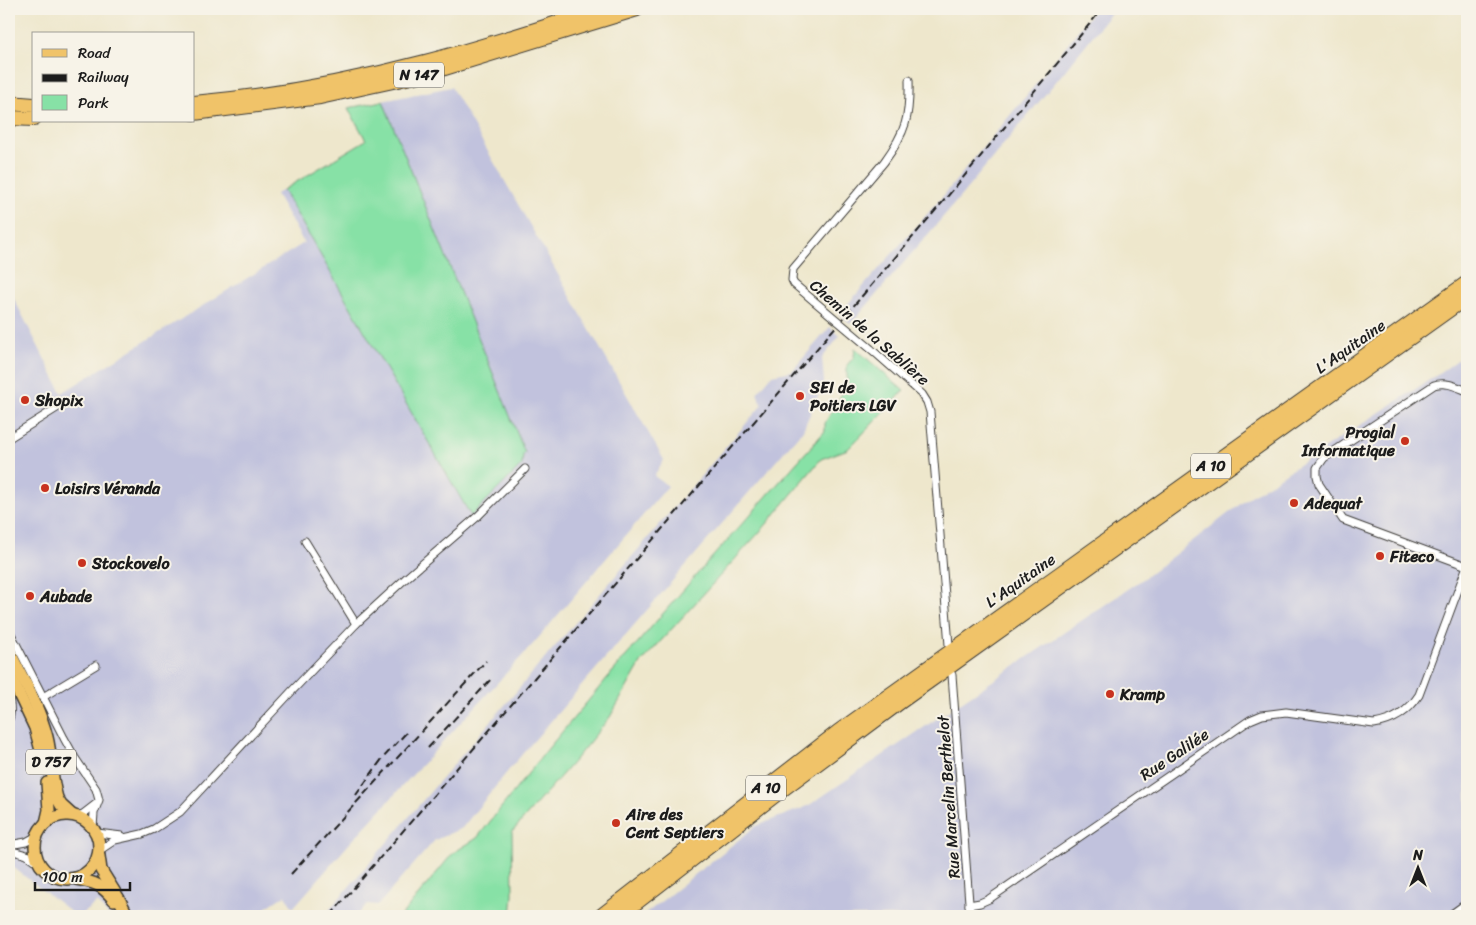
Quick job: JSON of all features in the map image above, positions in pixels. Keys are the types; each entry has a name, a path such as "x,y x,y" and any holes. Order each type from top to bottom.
{"highway":[{"name":"N 147","path":"195,103 273,93 377,74 479,47 602,9"},
{"name":"N 147","path":"195,113 320,97 425,74 637,9"},
{"path":"9,103 32,105"},
{"path":"9,108 32,109"},
{"path":"9,118 28,119"},
{"path":"9,123 28,119"},
{"name":"L'Aquitaine","path":"601,916 838,732 1467,283"},
{"name":"L'Aquitaine","path":"619,916 777,793 900,702 1467,297"}],"main road":[{"name":"D 757","path":"9,651 35,703 43,724 57,798 61,805 74,816"},
{"name":"D 757","path":"9,673 35,703 50,805 46,823"},
{"path":"62,815 74,816 86,820 95,830 100,841 101,870 119,898 127,916 102,886 89,881 68,880 52,876 45,871 40,864 35,850 37,836 46,823 62,815"},
{"path":"76,879 86,874 94,866 99,853"}],"street":[{"name":"Chemin de la Sablière","path":"909,80 908,116 901,137 884,162 793,269 792,280 794,284 922,394 927,402 930,412 949,645"},
{"path":"1467,391 1442,383 1434,385 1324,458 1317,468 1316,476 1319,484 1343,520 1467,566"},
{"path":"9,438 60,406"},
{"path":"99,853 110,842 154,829 186,806 356,624 478,516 525,469"},
{"path":"305,542 356,624"},
{"name":"Rue Galilée","path":"970,905 980,903 989,898 1250,720 1262,715 1286,712 1374,724 1394,719 1403,714 1419,695 1467,566"},
{"path":"9,630 35,703 96,789 99,800 96,804 93,819 95,830 130,836"},
{"path":"35,703 96,665"},
{"name":"Rue Marcelin Berthelot","path":"952,676 970,916"},
{"path":"9,697 11,705 9,719"},
{"path":"74,816 83,814 96,804"},
{"path":"9,846 26,842 37,836"},
{"path":"9,850 27,855 40,864"},
{"path":"1449,916 1467,903"}],"shaded area":[{"path":"1095,9 1114,9 955,203 851,324 839,314 944,195"},
{"path":"451,87 664,460 654,476 668,486 534,643 350,843 293,908 285,895 253,916 109,916 97,902 80,916 76,916 9,864 9,289 62,393 304,243 276,194 366,140 348,108"},
{"path":"830,327 840,336 822,358 824,382 803,430 512,766 462,828 435,840 378,905 368,904 356,916 324,916 762,405 757,393 772,375 792,371"},
{"path":"1467,353 1467,916 643,916 756,826 808,806 1143,579 1251,496 1440,373"}],"green space":[{"path":"383,101 525,453 522,465 471,516 283,190 366,140 348,108"},
{"path":"855,348 904,391 848,449 821,459 766,525 641,663 610,717 512,832 513,895 511,916 401,916 453,853 477,838 609,676 825,431 825,423 847,385 847,365 854,357"}],"railway":[{"path":"330,916 947,197 1102,9"},
{"path":"291,874 486,661"},
{"path":"428,748 492,678"},
{"path":"356,795 382,759 406,733"}],"place":[{"name":"SEI de Poitiers LGV","path":"800,396"},
{"name":"Shopix","path":"25,400"},
{"name":"Progial Informatique","path":"1405,441"},
{"name":"Loisirs Véranda","path":"45,488"},
{"name":"Adequat","path":"1294,503"},
{"name":"Fiteco","path":"1380,556"},
{"name":"Stockovelo","path":"82,563"},
{"name":"Aubade","path":"30,596"},
{"name":"Kramp","path":"1110,694"},
{"name":"Aire des Cent Septiers","path":"616,823"}]}
